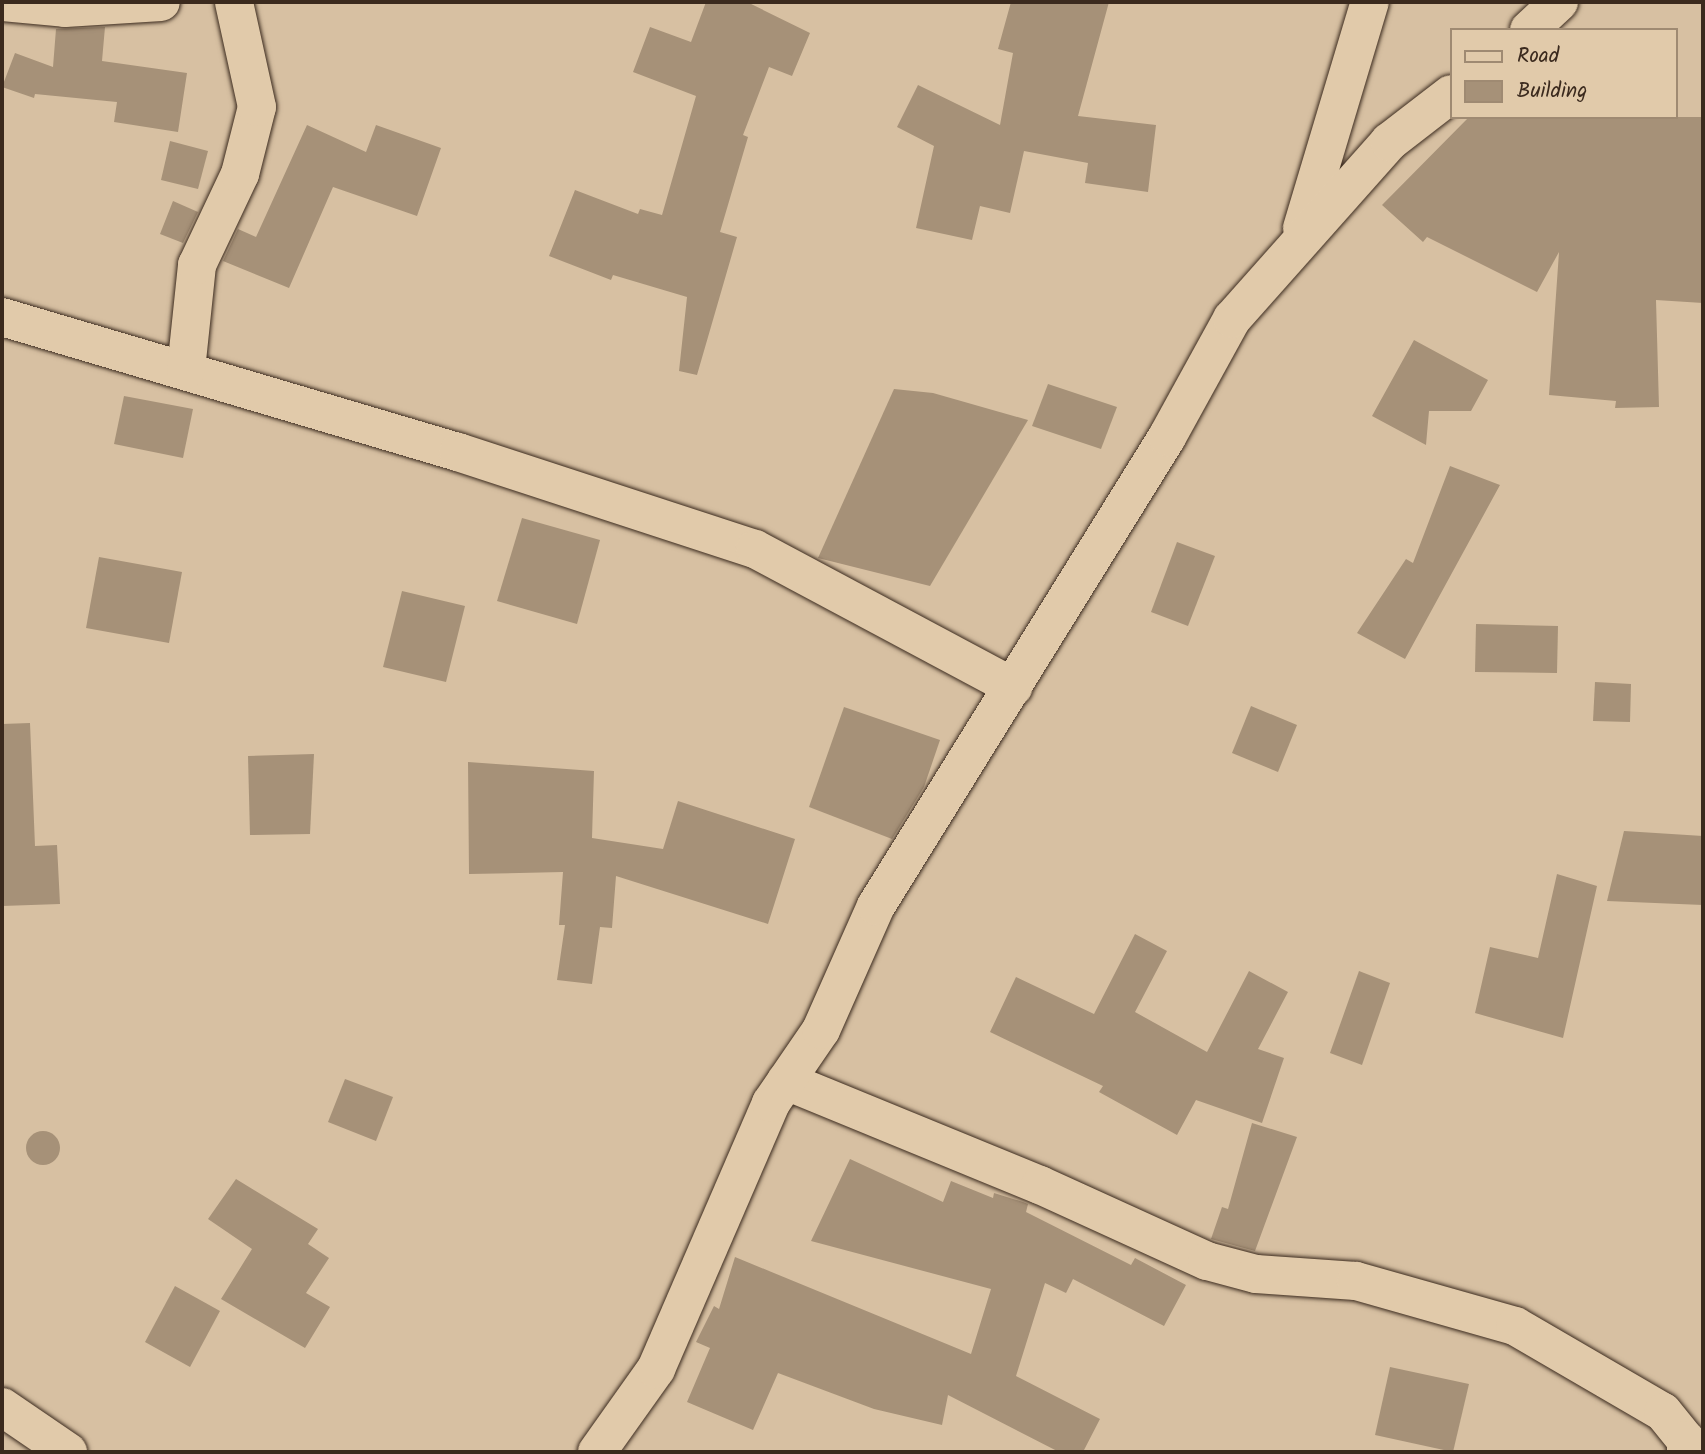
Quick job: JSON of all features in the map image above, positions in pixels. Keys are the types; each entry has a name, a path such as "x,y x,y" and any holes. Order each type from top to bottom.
{"street":[{"path":"3,2 65,8 161,2"},
{"path":"186,370 197,265 240,174 257,107 234,2"},
{"path":"1300,237 1370,2"},
{"path":"1532,28 1559,2"},
{"path":"597,1452 656,1369 786,1081 821,1030 876,906 1167,437 1232,318 1300,237 1389,142 1450,95"},
{"path":"2,317 186,370 755,550 1013,687"},
{"path":"786,1081 1040,1185 1207,1261 1256,1274 1356,1281 1514,1326 1663,1412 1686,1440 1686,1452"},
{"path":"2,1407 68,1452"}],"building":[{"path":"706,2 747,2 810,33 792,76 769,67 743,135 748,137 720,232 737,237 697,375 679,371 687,297 613,275 611,280 549,256 575,190 638,214 640,209 662,215 696,96 633,72 650,27 691,42"},
{"path":"1011,2 1109,2 1078,116 1156,125 1148,192 1085,183 1088,163 1024,151 1010,213 980,206 972,240 916,228 934,146 897,127 918,85 1000,125 1013,53 998,49"},
{"path":"105,27 102,61 187,73 178,132 114,122 117,102 35,94 34,98 2,87 15,53 53,67 56,29"},
{"path":"1703,117 1703,303 1656,300 1659,407 1615,408 1616,401 1549,395 1559,252 1537,292 1427,237 1423,242 1382,205 1467,119"},
{"path":"307,125 366,152 376,125 441,148 417,216 333,187 289,288 223,261 238,229 256,237"},
{"path":"170,141 208,151 198,189 161,180"},
{"path":"173,201 198,212 183,243 160,234"},
{"path":"1414,340 1488,380 1471,411 1429,411 1426,445 1372,416"},
{"path":"1048,384 1117,407 1101,449 1032,426"},
{"path":"894,389 933,393 1028,420 930,586 818,558"},
{"path":"124,396 193,409 183,458 114,444"},
{"path":"1450,466 1500,485 1405,659 1357,633 1406,559 1413,563"},
{"path":"522,518 600,540 577,624 497,601"},
{"path":"1177,542 1215,556 1188,626 1151,612"},
{"path":"99,557 182,572 169,643 86,628"},
{"path":"402,591 465,606 446,682 383,667"},
{"path":"1476,624 1558,626 1557,673 1475,672"},
{"path":"1595,682 1631,684 1630,722 1593,721"},
{"path":"1251,706 1297,725 1278,772 1232,753"},
{"path":"844,707 940,740 924,787 892,839 809,807"},
{"path":"30,723 35,846 57,845 60,904 2,906 2,724"},
{"path":"314,754 310,834 250,835 248,756"},
{"path":"468,762 594,771 592,838 663,849 678,801 795,839 768,924 616,876 612,928 600,927 592,984 557,980 565,925 559,925 563,872 469,874"},
{"path":"1624,831 1703,836 1703,905 1607,901"},
{"path":"1557,874 1597,886 1563,1038 1475,1013 1490,947 1538,958"},
{"path":"1135,934 1167,951 1135,1012 1207,1052 1249,971 1288,992 1258,1049 1284,1058 1262,1123 1196,1100 1177,1135 1099,1092 1103,1086 990,1032 1016,977 1094,1014"},
{"path":"1359,971 1390,983 1362,1065 1330,1053"},
{"path":"345,1079 393,1097 376,1141 328,1122"},
{"path":"1252,1123 1297,1137 1255,1251 1211,1239 1222,1207 1228,1209"},
{"path":"43,1131 55,1136 60,1148 55,1160 43,1165 31,1160 26,1148 31,1136"},
{"path":"850,1159 943,1202 951,1181 993,1198 994,1193 1023,1202 1028,1204 1026,1212 1131,1265 1135,1258 1186,1285 1164,1326 1073,1279 1066,1293 1045,1283 1016,1376 1100,1419 1083,1452 1059,1452 948,1395 942,1425 874,1409 778,1373 753,1430 687,1402 710,1348 696,1342 714,1306 719,1309 735,1257 971,1354 991,1289 811,1241"},
{"path":"236,1179 318,1229 308,1244 329,1258 306,1293 330,1307 305,1348 221,1299 252,1249 208,1219"},
{"path":"175,1286 220,1311 190,1367 145,1342"},
{"path":"1390,1367 1469,1384 1453,1452 1375,1435"}]}
